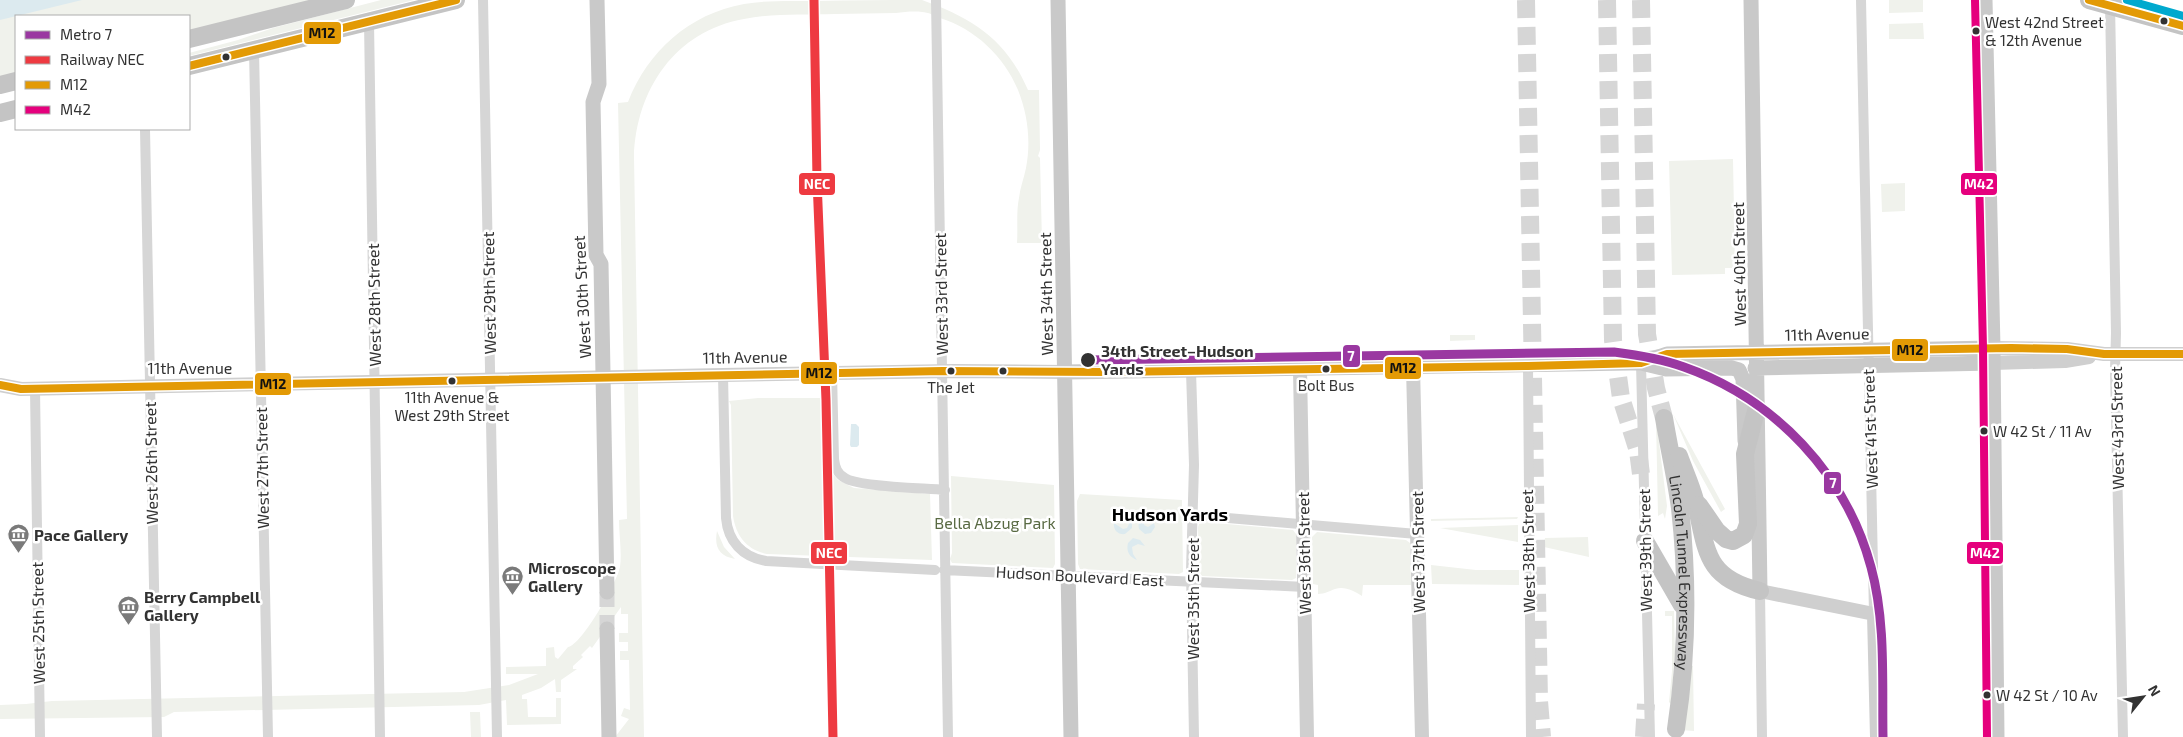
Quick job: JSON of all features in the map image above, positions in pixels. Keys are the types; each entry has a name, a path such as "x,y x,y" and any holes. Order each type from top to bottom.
{"highway":[{"path":"190,39 346,0"},
{"path":"190,66 456,0"},
{"path":"2089,0 2110,3 2183,26"},
{"path":"0,85 15,81"},
{"path":"0,113 15,109"},
{"path":"1695,498 1722,536 1733,541 1741,538 1747,530 1745,454 1757,407"},
{"name":"Lincoln Tunnel Expressway","path":"1676,729 1682,672 1684,610 1679,507 1664,418 1695,498"},
{"path":"1695,498 1702,538 1712,562 1730,580 1743,587 1760,591"},
{"path":"1645,541 1677,594 1684,610"}],"main road":[{"name":"West 30th Street","path":"597,0 599,84 593,102 596,255 601,264 607,592"},
{"name":"West 34th Street","path":"1058,0 1072,737"},
{"name":"West 40th Street","path":"1751,0 1760,591"},
{"path":"1985,0 1993,356 1997,737"},
{"name":"11th Avenue","path":"1756,368 1869,367 2067,350 2110,354 2183,354"},
{"name":"11th Avenue","path":"1641,363 1667,354 1757,352 1868,351 1993,356"},
{"name":"11th Avenue","path":"0,385 28,389 832,373 1300,370 1641,363 1666,370 1732,368 1741,373 1743,379 1745,454"},
{"name":"West 37th Street","path":"1413,367 1422,737"},
{"name":"West 36th Street","path":"1300,370 1307,737"},
{"path":"0,393 28,389"},
{"path":"1760,591 1874,614"},
{"name":"West 41st Street","path":"1874,614 1877,737"},
{"path":"607,629 609,737"}],"street":[{"name":"West 29th Street","path":"482,0 497,737"},
{"name":"West 33rd Street","path":"936,0 945,490 940,570 948,737"},
{"name":"West 41st Street","path":"1861,0 1874,614"},
{"name":"West 43rd Street","path":"2110,3 2110,354 2118,509 2123,737"},
{"name":"West 28th Street","path":"369,22 380,737"},
{"name":"West 27th Street","path":"254,50 268,737"},
{"name":"West 26th Street","path":"145,130 157,737"},
{"name":"West 39th Street","path":"1641,363 1650,737"},
{"name":"West 38th Street","path":"1528,366 1531,737"},
{"name":"West 35th Street","path":"1191,371 1194,465 1192,514 1194,737"},
{"path":"832,373 834,459 840,475 854,482 945,490"},
{"name":"Hudson Boulevard East","path":"723,375 726,518 730,535 738,548 751,557 766,561 1305,588"},
{"name":"West 25th Street","path":"28,389 40,737"},
{"path":"1192,514 1417,534"},
{"name":"West 40th Street","path":"1760,591 1762,737"}],"green space":[{"path":"0,0 312,0 190,31 190,15 15,15 15,74 0,78"},
{"path":"381,0 414,0 190,56 190,53 238,40 273,28"},
{"path":"922,0 957,14 985,33 1009,57 1028,90 1039,90 1040,150 1038,156 1040,158 1042,243 1017,243 1018,203 1028,158 1028,129 1018,90 1005,66 987,45 965,29 929,13 778,15 744,19 720,26 698,36 679,50 664,67 651,87 642,109 636,132 634,157 644,737 615,737 629,719 621,716 624,708 630,710 629,660 620,660 620,651 628,651 628,642 619,642 619,633 628,633 628,614 621,614 621,607 592,648 590,646 581,655 583,657 573,666 573,669 577,669 561,680 561,692 556,692 555,679 541,688 522,695 522,699 527,699 528,717 556,717 556,698 561,698 561,724 507,725 506,700 479,705 174,712 164,717 0,719 0,705 52,701 464,692 509,685 538,674 506,674 506,667 546,666 546,648 554,647 555,657 558,659 568,647 582,636 613,586 620,567 619,520 627,519 618,103 628,102 636,84 647,67 659,51 673,38 705,16 724,9 744,4 771,1"},
{"path":"1889,0 1923,0 1923,12 1889,13"},
{"path":"2144,0 2183,11 2183,16 2129,1"},
{"path":"1923,23 1924,39 1889,39 1889,24"},
{"path":"1733,159 1735,268 1725,268 1725,274 1672,275 1669,161"},
{"path":"1905,183 1905,211 1882,212 1881,184"},
{"path":"1450,335 1475,335 1475,340 1450,341"},
{"path":"758,398 827,398 828,461 832,473 838,480 854,488 930,494 932,560 767,554 748,545 740,536 733,516 731,405 729,401"},
{"path":"1673,414 1725,509 1721,512 1693,461"},
{"path":"1656,419 1667,506 1665,519 1663,513 1658,516"},
{"name":"Bella Abzug Park","path":"951,476 1054,485 1055,564 1053,568 952,563 950,559 952,553"},
{"name":"Bella Abzug Park","path":"1080,494 1182,500 1183,572 1179,574 1080,569 1078,564 1077,501"},
{"path":"1518,517 1517,519 1431,521 1431,519"},
{"path":"1204,522 1293,530 1296,534 1296,578 1292,580 1202,576 1199,572 1198,527 1199,524"},
{"path":"1518,525 1518,542 1440,528"},
{"path":"717,531 724,547 735,559 725,556 719,550 716,542"},
{"path":"1317,532 1406,540 1410,543 1411,585 1363,585 1362,596 1342,588 1318,594 1318,585 1313,584 1312,537"},
{"path":"1588,537 1589,557 1544,547 1545,538"},
{"path":"1431,565 1476,570 1519,570 1519,585 1432,584"},
{"path":"1665,611 1674,611 1675,652 1671,704 1669,702 1672,671 1672,616 1665,616"},
{"path":"1689,665 1693,666 1694,731 1681,730"},
{"path":"470,712 480,712 481,737 471,737"}],"shaded area":[{"path":"0,0 82,0 15,15 0,20"},
{"path":"851,424 856,424 859,427 859,445 857,447 851,447 850,445"},
{"path":"1117,510 1125,512 1132,519 1132,528 1125,534 1118,533 1114,528 1114,523 1123,529 1127,528 1129,524"},
{"path":"1150,512 1146,517 1144,525 1148,527 1154,523 1155,527 1151,533 1145,534 1139,529 1139,520"},
{"path":"1133,538 1140,540 1145,546 1138,544 1132,547 1133,554 1137,560 1130,555 1127,546"}],"tunnel":[{"path":"1526,0 1539,701 1542,737"},
{"path":"1607,0 1613,340 1621,398 1638,451 1641,474"},
{"path":"1641,0 1647,334 1656,388 1664,418"},
{"path":"607,592 607,629"},
{"path":"1644,737 1646,704"}],"metro line":[{"name":"7","path":"1088,360 1614,352 1667,362 1717,381 1748,399 1777,420 1802,444 1825,471 1844,501 1860,533 1871,567 1879,609 1882,652 1883,737"}],"rail line":[{"name":"NEC","path":"814,0 817,180 826,400 833,737"}],"transit line":[{"name":"M12","path":"190,66 456,0"},
{"name":"M42","path":"1975,0 1983,348 1987,737"},
{"name":"M12","path":"2089,0 2183,26"},
{"path":"2127,0 2183,16"},
{"name":"M12","path":"0,385 21,389 943,371 1109,372 1528,366 1641,363 1667,354 2011,348 2067,349 2104,354 2183,354"}],"place":[{"name":"West 42nd Street & 12th Avenue","path":"1976,31"},
{"name":"34th Street–Hudson Yards","path":"1088,360"},
{"name":"Bolt Bus","path":"1326,369"},
{"name":"The Jet","path":"951,371"},
{"name":"11th Avenue & West 29th Street","path":"452,381"},
{"name":"W 42 St / 11 Av","path":"1984,431"},
{"name":"Pace Gallery","path":"18,554"},
{"name":"Microscope Gallery","path":"512,596"},
{"name":"Berry Campbell Gallery","path":"128,625"},
{"name":"W 42 St / 10 Av","path":"1987,695"}],"district":[{"name":"Hudson Yards","path":"1170,515"}]}
